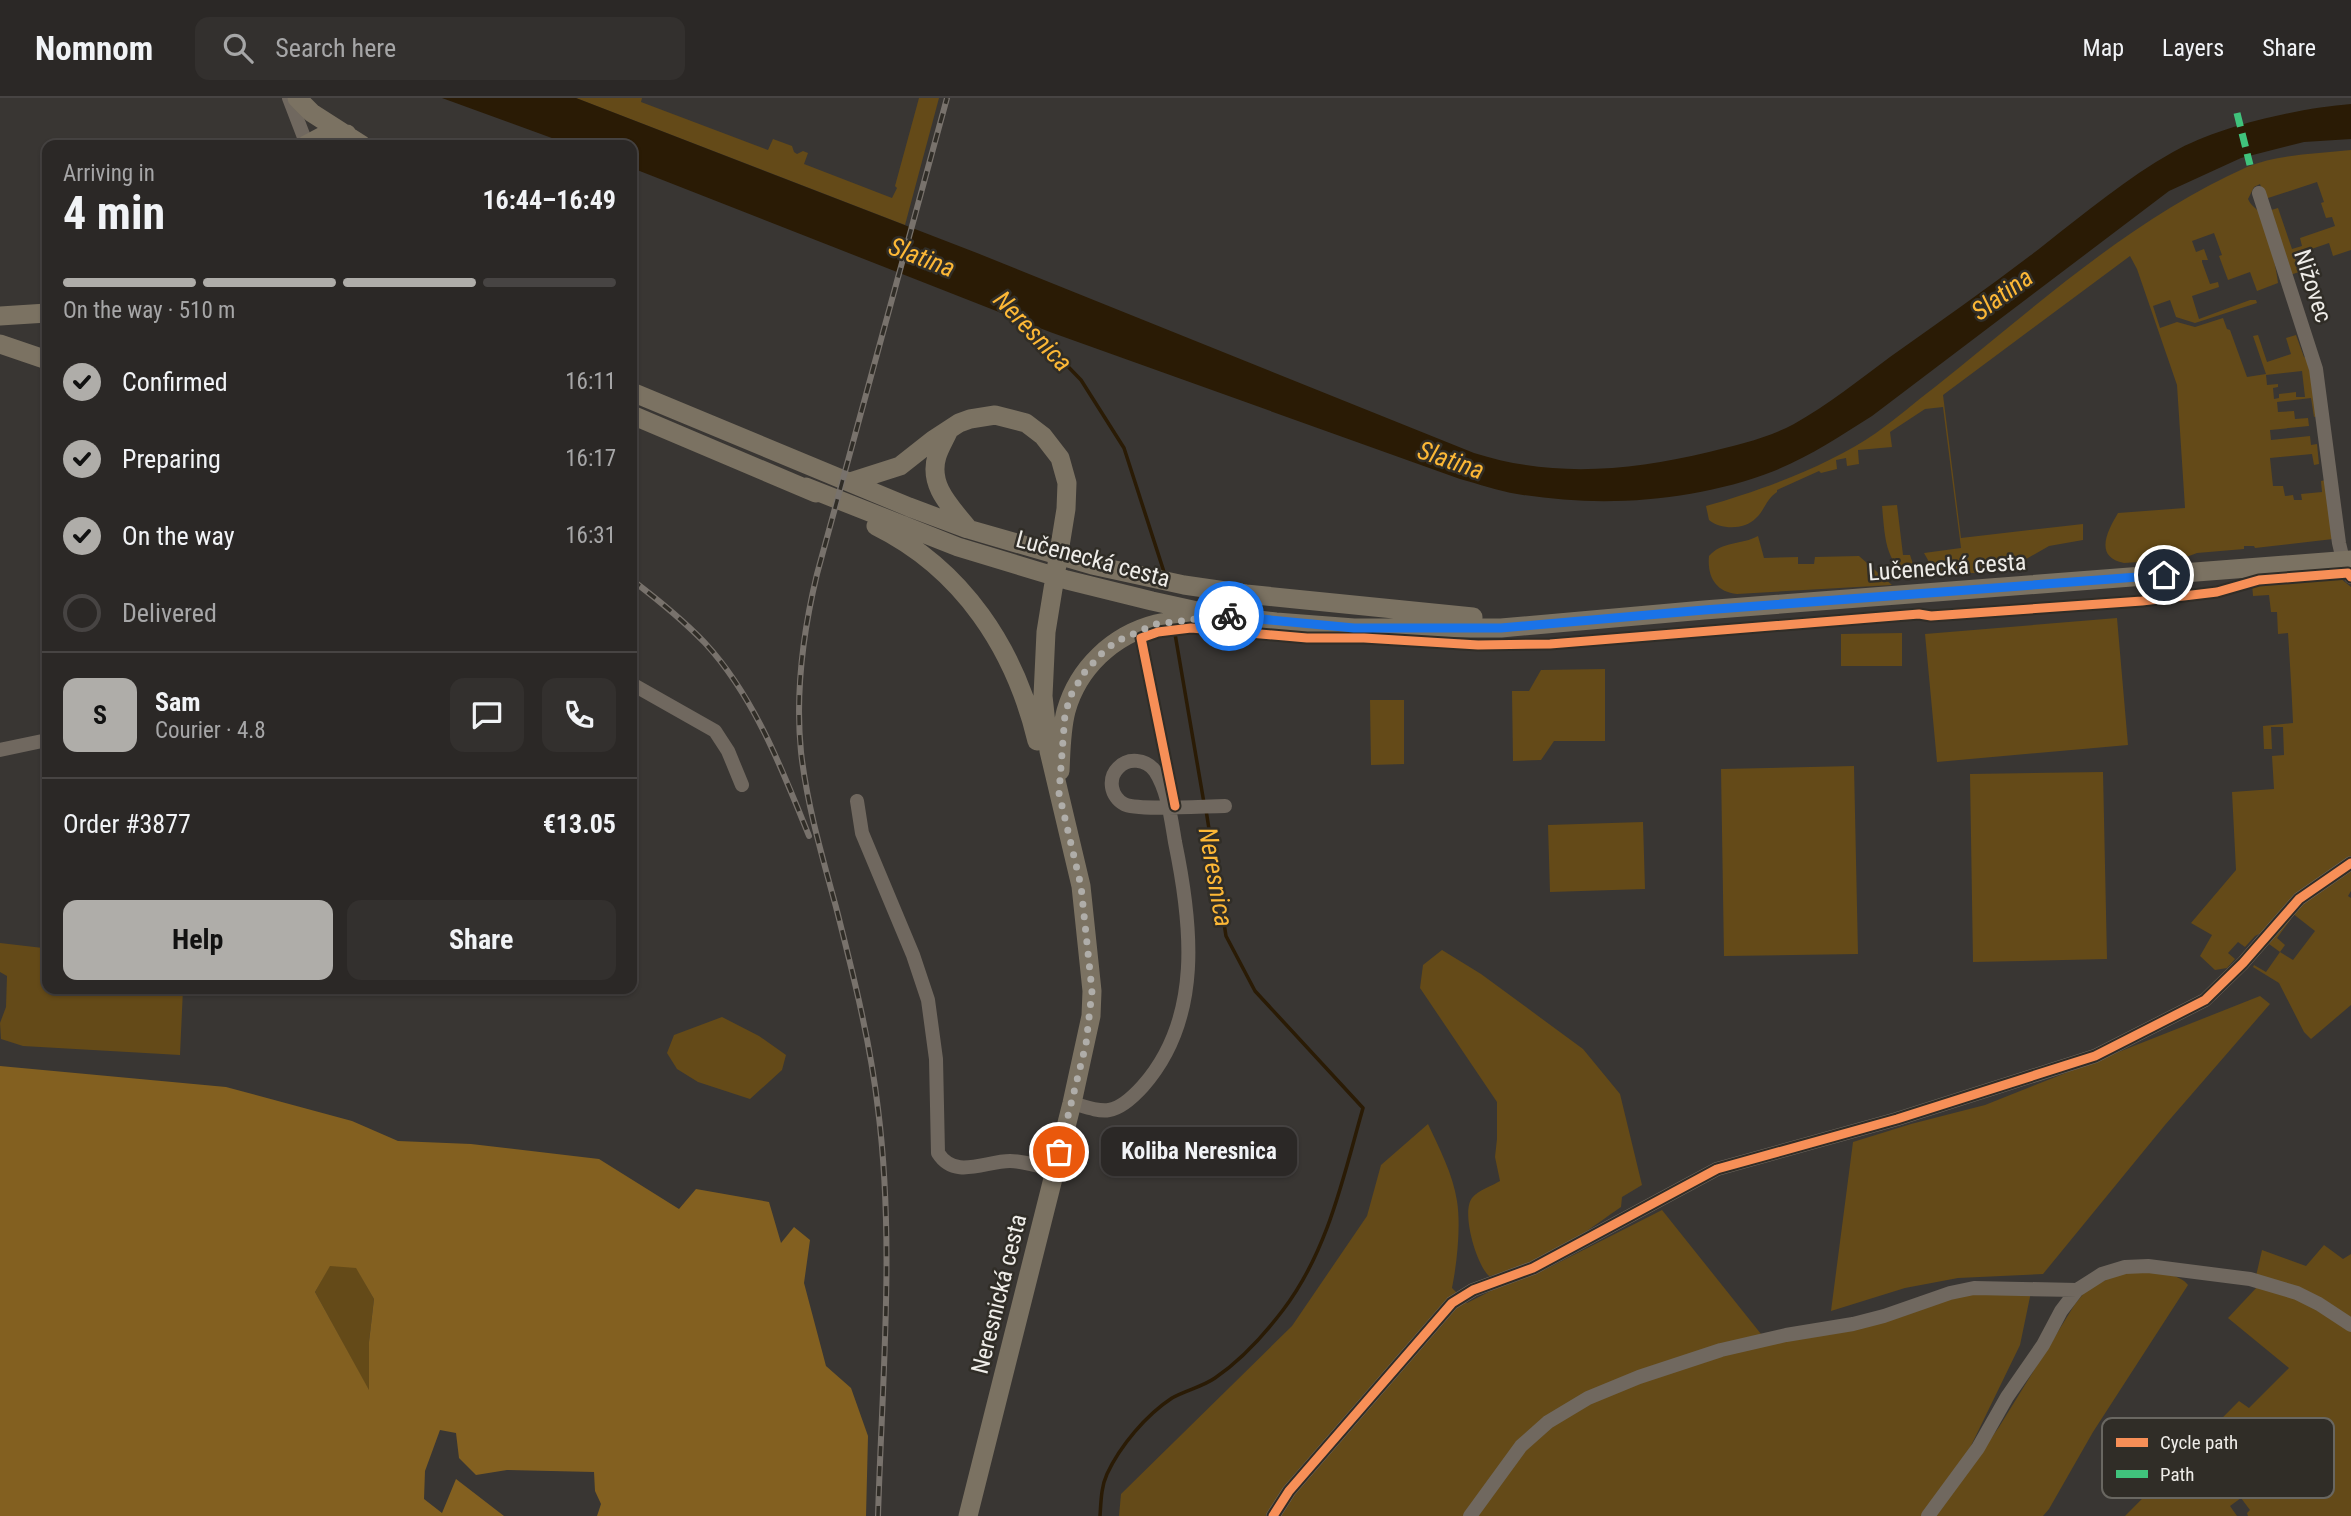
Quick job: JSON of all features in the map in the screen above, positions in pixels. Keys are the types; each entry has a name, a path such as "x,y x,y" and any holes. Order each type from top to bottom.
{"main road":[{"path":"297,98 312,113 354,140"},
{"path":"316,140 323,136 354,140"},
{"path":"0,316 42,313"},
{"path":"0,344 42,357"},
{"name":"Lučenecká cesta","path":"641,396 968,529 1028,548 1144,577 1246,594 1546,623"},
{"path":"850,482 900,466 950,429 970,419 995,415 1026,423 1055,450 1064,469 1067,495 1043,664 1043,696 1049,751 1059,793"},
{"path":"637,417 806,487 923,554 945,572 975,607 999,643 1031,715 1042,760 1059,793"},
{"path":"950,429 936,458 935,477 942,496 968,529"},
{"name":"Lučenecká cesta","path":"806,487 958,547 1028,569 1198,614 1354,628 1501,628 2348,566"},
{"path":"1059,793 1065,714 1077,683 1117,641 1156,624 1198,614"},
{"name":"Neresnická cesta","path":"968,1516 1086,1044 1092,991 1081,886 1059,793"}],"street":[{"path":"289,98 305,140"},
{"name":"Nižovec","path":"2259,193 2316,369 2335,515 2348,566"},
{"path":"637,691 715,731 728,751 742,785"},
{"path":"0,750 42,741"},
{"path":"1072,1103 1106,1111 1126,1101 1146,1082 1171,1041 1185,994 1190,938 1174,806 1151,766 1139,761 1126,762 1116,770 1112,783 1115,795 1125,804 1137,807 1174,806 1225,806"},
{"path":"857,801 862,833 913,955 928,1000 936,1059 938,1153 943,1161 954,1167 966,1168 1008,1161 1055,1170"},
{"path":"1273,1516 1289,1492 1452,1303 1473,1290 1533,1268 1717,1169 1897,1119 2095,1056 2205,1000 2306,894 2351,863"},
{"path":"1928,1516 1978,1448 2007,1397 2043,1345 2060,1311 2077,1290 2102,1274 2125,1267 2148,1266 2250,1279 2298,1293 2351,1325"},
{"path":"1470,1516 1521,1446 1548,1423 1588,1398 1639,1377 1721,1350 1864,1321 1950,1293 1974,1288 2077,1290"}],"shaded area":[{"path":"576,98 642,98 641,102 768,150 773,139 792,146 797,154 803,151 808,153 804,164 892,198 897,188 895,186 919,98 939,98 905,225"},
{"path":"2351,150 2351,250 2333,256 2329,243 2294,255 2299,272 2290,275 2268,211 2278,208 2292,249 2302,246 2300,238 2335,226 2332,217 2326,218 2317,182 2265,199 2260,184 2254,187 2248,199 2265,225 2278,283 2257,291 2250,272 2228,280 2214,233 2192,241 2196,252 2204,249 2208,260 2202,262 2210,284 2218,282 2219,287 2192,296 2199,319 2250,300 2256,300 2257,303 2195,323 2176,317 2170,300 2153,306 2160,328 2177,322 2195,327 2223,318 2247,377 2266,374 2253,336 2258,335 2267,362 2291,354 2286,338 2296,335 2304,357 2308,358 2318,416 2314,417 2311,398 2277,402 2278,412 2294,411 2295,419 2308,418 2309,426 2270,430 2271,440 2310,436 2311,445 2317,444 2319,464 2314,465 2312,454 2270,458 2273,486 2283,486 2285,496 2293,495 2294,500 2302,500 2301,494 2322,492 2321,481 2326,480 2333,539 2255,548 2244,546 2244,549 2197,553 2181,559 2124,563 2109,555 2106,549 2107,535 2118,513 2185,508 2177,385 2137,269 2130,256 1943,395 1961,538 2083,524 2083,540 2049,546 2014,566 1975,573 1940,573 1933,569 1924,553 1961,548 1943,407 1925,409 1890,432 1892,447 1858,450 1859,464 1847,466 1846,458 1836,460 1837,469 1821,473 1819,471 1777,490 1759,515 1746,525 1726,527 1709,520 1706,506 1794,476 1838,456 1876,433 2084,267 2163,212 2204,188 2259,163 2285,157","holes":["2302,371 2305,397 2296,397 2296,392 2279,394 2279,398 2274,399 2273,388 2278,387 2278,384 2267,385 2266,375"]},
{"path":"1897,505 1903,555 1910,555 1921,576 1909,574 1900,568 1889,551 1882,506"},
{"path":"1758,536 1764,558 1798,557 1798,564 1814,564 1815,557 1859,556 1892,585 1737,594 1718,587 1711,577 1709,556 1726,545"},
{"path":"2330,576 2340,578 2351,587 2351,859 2245,947 2238,942 2228,953 2235,959 2227,968 2215,970 2200,956 2212,935 2191,923 2236,870 2232,792 2274,789 2272,756 2284,755 2283,727 2271,727 2272,749 2264,749 2263,726 2293,723 2288,633 2278,634 2277,612 2271,612 2269,595 2253,596 2252,583"},
{"path":"2117,618 2128,745 1937,762 1925,634"},
{"path":"1902,633 1902,666 1841,666 1841,634"},
{"path":"1605,669 1605,741 1554,741 1541,760 1513,761 1512,691 1529,691 1541,670"},
{"path":"1370,700 1404,700 1404,764 1371,765"},
{"path":"1854,766 1858,954 1724,956 1721,769"},
{"path":"2103,772 2107,959 1973,962 1970,774"},
{"path":"1643,822 1645,889 1550,892 1548,825"},
{"path":"2351,867 2351,891 2348,896 2351,898 2351,1005 2311,1039 2304,1032 2279,983 2253,967 2254,965 2266,972 2280,952 2293,960 2315,931 2292,913"},
{"path":"2289,917 2291,919 2277,938 2285,945 2280,952 2269,944"},
{"path":"0,943 42,948 42,994 183,994 180,1055 23,1046 1,1039 0,1023 6,1007 7,976 0,972"},
{"path":"1442,950 1481,974 1583,1049 1620,1094 1642,1185 1622,1197 1621,1207 1558,1250 1523,1268 1489,1276 1475,1250 1468,1214 1472,1198 1481,1190 1500,1181 1495,1157 1497,1102 1420,988 1423,965"},
{"path":"2260,996 2270,1004 2165,1125 2043,1274 1958,1278 1905,1288 1831,1311 1853,1142 1985,1105"},
{"path":"722,1017 759,1036 786,1055 782,1070 750,1099 698,1082 677,1069 667,1053 674,1035"},
{"path":"0,1066 226,1087 352,1121 398,1141 471,1144 599,1159 679,1209 696,1189 769,1202 781,1243 794,1227 810,1240 804,1283 826,1366 851,1388 868,1436 866,1516 597,1516 601,1504 595,1491 594,1472 507,1470 476,1475 459,1458 456,1433 440,1430 425,1471 424,1499 442,1513 456,1479 504,1516 0,1516","holes":["330,1266 356,1268 374,1299 369,1342 369,1390 315,1292"]},
{"path":"1428,1124 1455,1191 1458,1233 1452,1288 1467,1303 1512,1280 1546,1269 1662,1210 1769,1344 1973,1292 2031,1292 2020,1345 1966,1456 1922,1516 1119,1516 1121,1494 1292,1326 1367,1216 1381,1165"},
{"path":"2324,1245 2343,1259 2351,1254 2351,1321 2256,1276 2262,1250 2306,1266"},
{"path":"330,1265 356,1267 374,1299 369,1342 369,1391 315,1292"},
{"path":"2130,1269 2170,1274 2188,1285 2093,1432 2043,1516 1935,1516 1999,1427 2075,1304 2088,1288"},
{"path":"2258,1286 2313,1305 2351,1330 2351,1516 2248,1516 2250,1510 2241,1498 2334,1498 2334,1418 2222,1418 2239,1401 2249,1408 2289,1368 2228,1318"},
{"path":"2143,1498 2241,1498 2230,1506 2237,1516 2125,1516"}],"water":[{"name":"Slatina","path":"442,98 576,98 977,253 1474,453 1533,466 1591,469 1679,459 1753,441 1794,424 1831,401 1987,288 2123,184 2173,152 2236,126 2308,110 2351,104 2351,139 2304,142 2241,158 2169,191 1872,416 1824,446 1774,471 1712,490 1680,496 1614,501 1581,501 1517,494 1460,479 1050,332 637,170 637,140 557,140"}],"waterway":[{"name":"Neresnica","path":"1021,318 1081,380 1124,448 1165,575"},
{"name":"Neresnica","path":"1174,628 1204,803"},
{"name":"Neresnica","path":"1100,1516 1102,1489 1107,1474 1135,1432 1172,1398 1210,1381 1225,1371 1268,1329 1299,1287 1323,1239 1363,1108 1255,991 1226,936 1206,810"}],"railway":[{"path":"878,1516 887,1261 883,1159 875,1083 866,1032 807,791 799,730 800,685 804,640 817,574 947,98"},
{"path":"637,584 697,634 738,686 765,734 809,836"}],"marked path":[{"path":"2237,113 2250,165"}],"cycle path":[{"path":"1175,806 1141,638 1158,632 1191,628 1307,638 1364,638 1478,645 1550,644 1919,614 1931,616 2142,601 2217,592 2259,580 2348,573 2351,577"},
{"path":"1273,1516 1289,1491 1452,1303 1473,1290 1533,1268 1717,1169 1897,1119 2095,1056 2205,1000 2243,963 2299,899 2351,863"}],"way so far":[{"path":"1059,1152 1086,1044 1092,991 1081,886 1059,793 1065,714 1071,695 1084,673 1117,641 1137,631 1173,620 1197,619 1211,614 1229,616"}],"place":[{"name":"Koliba Neresnica","path":"1059,1152"}],"route":[{"path":"1229,616 1327,627 1501,628 2164,575"}]}
